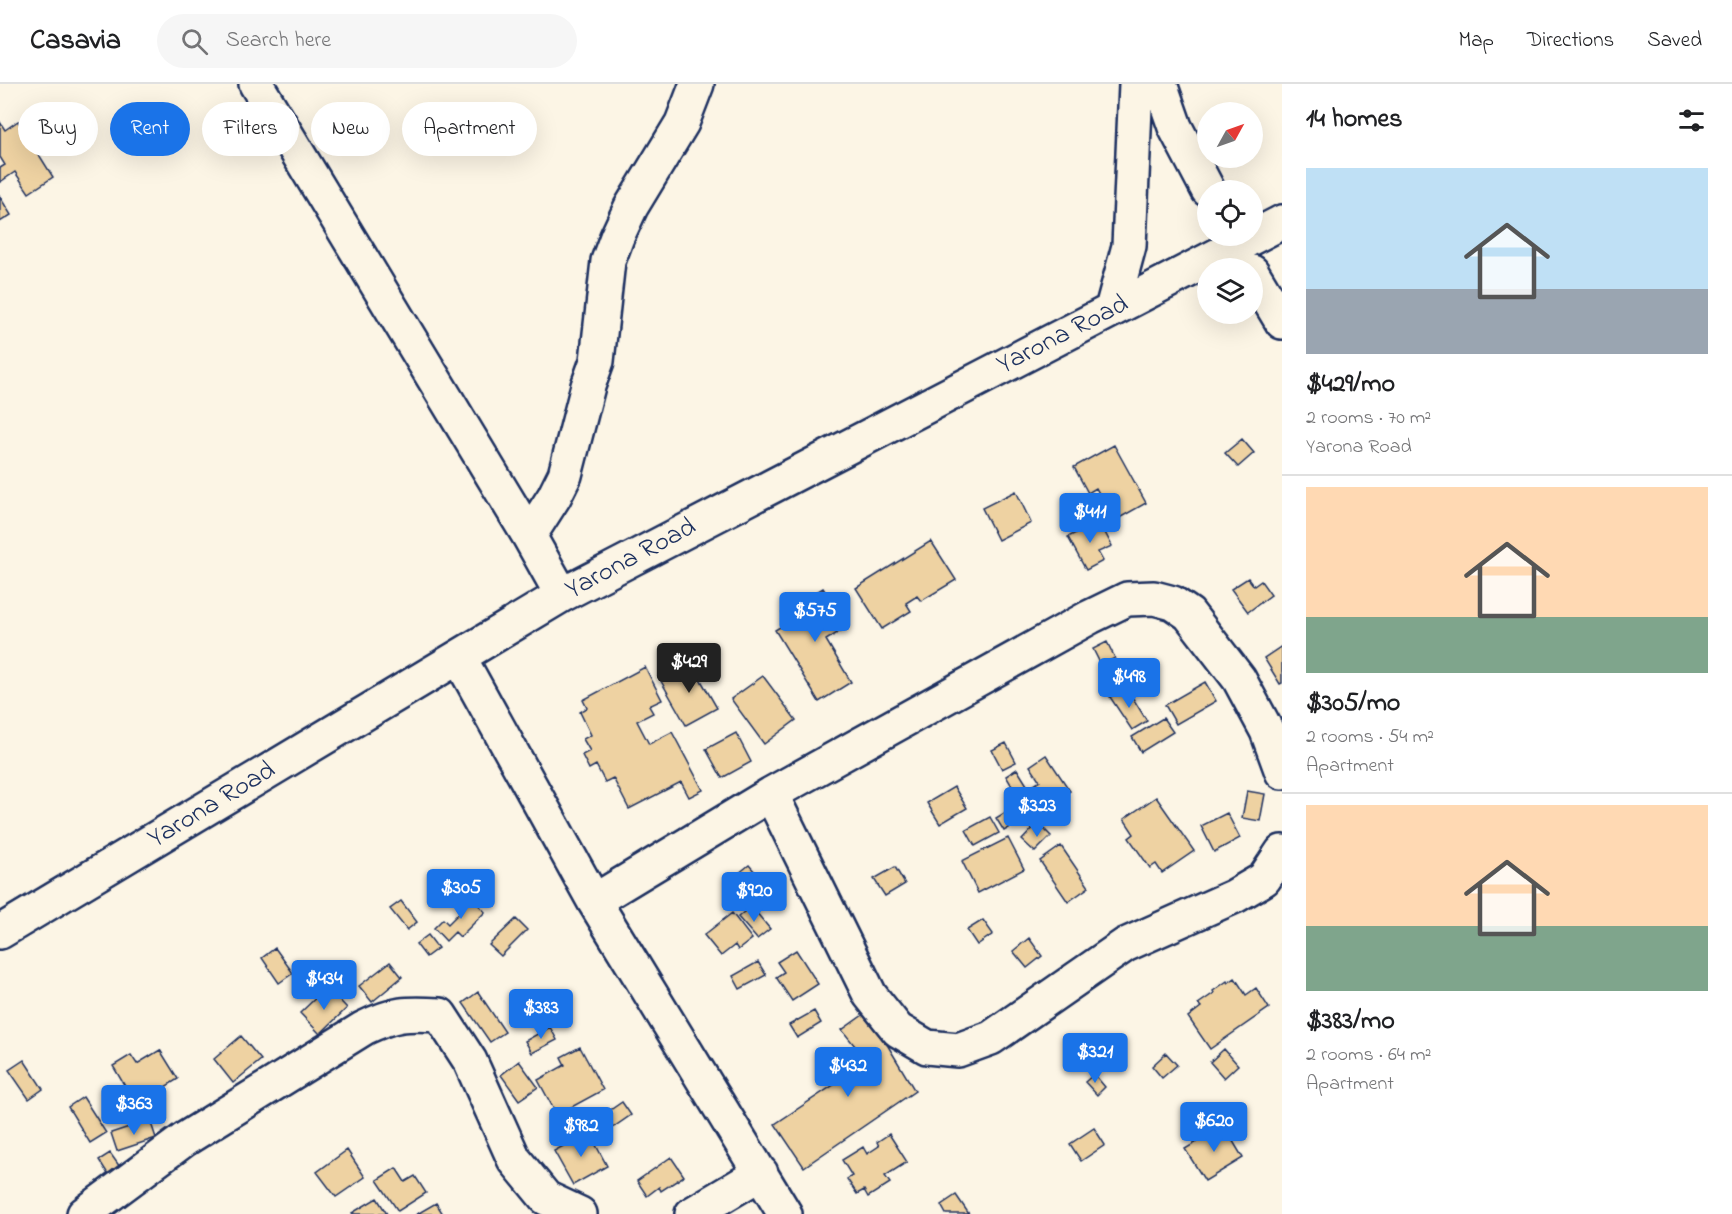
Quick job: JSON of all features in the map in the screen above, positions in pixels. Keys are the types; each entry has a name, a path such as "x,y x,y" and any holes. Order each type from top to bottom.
{"street":[{"path":"256,84 529,536 562,595"},
{"path":"529,536 565,475 588,386 597,361 609,261 617,237 631,207 682,123 697,84"},
{"path":"1112,309 1128,246 1137,84"},
{"path":"1160,84 1175,127 1203,180"},
{"name":"Yarona Road","path":"0,932 562,595 1112,309 1243,255 1282,222"},
{"path":"1243,255 1282,322"},
{"path":"594,901 771,794 1090,617 1127,599 1154,598 1173,603 1189,614 1239,679 1267,731 1282,772"},
{"path":"459,657 594,901 785,1214"},
{"path":"771,794 870,995 898,1030 927,1047 958,1050 991,1038 1125,945 1235,896 1264,879 1282,852"},
{"path":"84,1214 185,1139 364,1028 388,1017 411,1013 440,1015 470,1061 514,1159 546,1198 580,1214"},
{"path":"692,1214 761,1173"}],"building":[{"path":"18,121 18,156 40,156 53,177 29,193 15,172 0,182 0,168 5,165 0,157 0,122 5,130"},
{"path":"0,197 11,215 0,222"},
{"path":"1242,439 1254,453 1238,467 1225,453"},
{"path":"1114,445 1146,503 1114,521 1096,488 1088,493 1074,467"},
{"path":"1016,491 1031,523 998,540 982,508"},
{"path":"1099,521 1112,546 1098,552 1103,561 1086,570 1068,537"},
{"path":"931,541 956,580 921,601 917,596 906,603 911,611 882,629 856,588"},
{"path":"1248,578 1254,586 1261,581 1271,595 1248,612 1231,589"},
{"path":"823,588 847,627 826,640 851,682 819,702 775,630 787,623 782,613"},
{"path":"1107,642 1115,658 1101,665 1093,649"},
{"path":"1282,646 1282,683 1280,684 1264,658"},
{"path":"691,663 717,708 686,725 661,681"},
{"path":"645,667 662,700 649,706 653,713 637,721 649,744 672,732 703,790 689,797 681,782 629,809 613,778 605,782 596,765 589,769 582,755 590,751 583,739 591,735 580,712 587,708 583,700"},
{"path":"763,676 796,720 764,744 731,699"},
{"path":"1205,682 1216,701 1176,724 1165,705"},
{"path":"1126,687 1147,721 1132,730 1110,697"},
{"path":"1163,718 1173,732 1141,752 1132,737"},
{"path":"736,733 751,762 722,778 706,749"},
{"path":"1006,743 1016,762 1002,769 992,750"},
{"path":"1046,755 1070,791 1047,806 1034,785 1040,781 1030,766"},
{"path":"1017,769 1032,793 1017,803 1008,789 1012,786 1006,776"},
{"path":"954,787 967,808 940,824 927,803"},
{"path":"1247,791 1265,794 1260,821 1242,818"},
{"path":"1036,794 1044,807 1004,831 996,818"},
{"path":"1156,797 1194,851 1162,873 1156,864 1150,868 1129,838 1134,834 1124,819"},
{"path":"1227,813 1240,838 1214,852 1201,826"},
{"path":"990,817 999,833 975,846 966,830"},
{"path":"1038,823 1051,836 1035,852 1022,840"},
{"path":"1008,838 1024,869 978,893 962,861"},
{"path":"1061,846 1089,887 1068,902 1040,861"},
{"path":"749,865 768,887 757,897 746,884 741,888 733,878"},
{"path":"895,867 905,884 885,896 874,879"},
{"path":"470,895 485,912 460,937 455,932 446,941 434,928 443,919 448,924 461,911 458,907"},
{"path":"401,901 417,922 407,930 390,909"},
{"path":"751,906 770,929 757,939 738,917"},
{"path":"732,913 752,939 738,950 735,945 721,956 704,935"},
{"path":"516,919 527,930 501,956 489,945"},
{"path":"983,920 993,934 977,945 967,930"},
{"path":"428,935 438,948 426,957 416,944"},
{"path":"1029,938 1042,956 1027,968 1013,951"},
{"path":"275,948 293,973 279,983 262,958"},
{"path":"796,950 818,984 792,1001 776,977 784,972 777,962"},
{"path":"390,962 402,977 372,1002 359,986"},
{"path":"758,962 766,975 740,989 733,976"},
{"path":"1235,978 1246,995 1256,988 1269,1008 1210,1049 1188,1017 1201,1007 1198,1004 1214,993 1213,991"},
{"path":"327,987 347,1008 320,1034 300,1013"},
{"path":"478,992 505,1032 490,1042 463,1003"},
{"path":"814,1011 821,1023 797,1038 789,1025"},
{"path":"863,1015 888,1046 915,1091 804,1167 775,1124 868,1062 842,1030"},
{"path":"550,1027 557,1040 532,1053 525,1041"},
{"path":"241,1036 261,1060 233,1083 214,1059"},
{"path":"580,1047 603,1090 557,1115 538,1080 565,1065 561,1057"},
{"path":"1224,1049 1238,1065 1224,1078 1210,1062"},
{"path":"160,1050 178,1079 136,1105 113,1066 131,1055 137,1064"},
{"path":"1166,1053 1177,1065 1162,1078 1152,1066"},
{"path":"24,1060 43,1089 29,1099 9,1070"},
{"path":"519,1061 538,1087 519,1100 501,1075"},
{"path":"1094,1074 1105,1087 1097,1095 1085,1082"},
{"path":"83,1097 106,1133 90,1143 68,1107"},
{"path":"622,1102 631,1115 605,1133 596,1120"},
{"path":"150,1120 156,1138 117,1151 111,1133"},
{"path":"1224,1126 1243,1158 1205,1181 1185,1149"},
{"path":"1094,1128 1105,1145 1081,1161 1070,1144"},
{"path":"589,1132 607,1166 573,1185 554,1151"},
{"path":"889,1134 907,1162 885,1176 890,1183 868,1197 864,1190 857,1194 847,1179 852,1176 842,1160 863,1147 867,1154 879,1146 877,1142"},
{"path":"347,1150 365,1177 336,1197 317,1172"},
{"path":"110,1153 120,1167 108,1174 99,1160"},
{"path":"671,1157 684,1176 661,1191 659,1187 647,1196 637,1181"},
{"path":"396,1168 405,1182 415,1176 426,1193 398,1211 377,1180"},
{"path":"956,1195 969,1214 946,1214 941,1205"},
{"path":"377,1198 387,1214 352,1213"},
{"path":"436,1203 443,1214 417,1214"}]}
